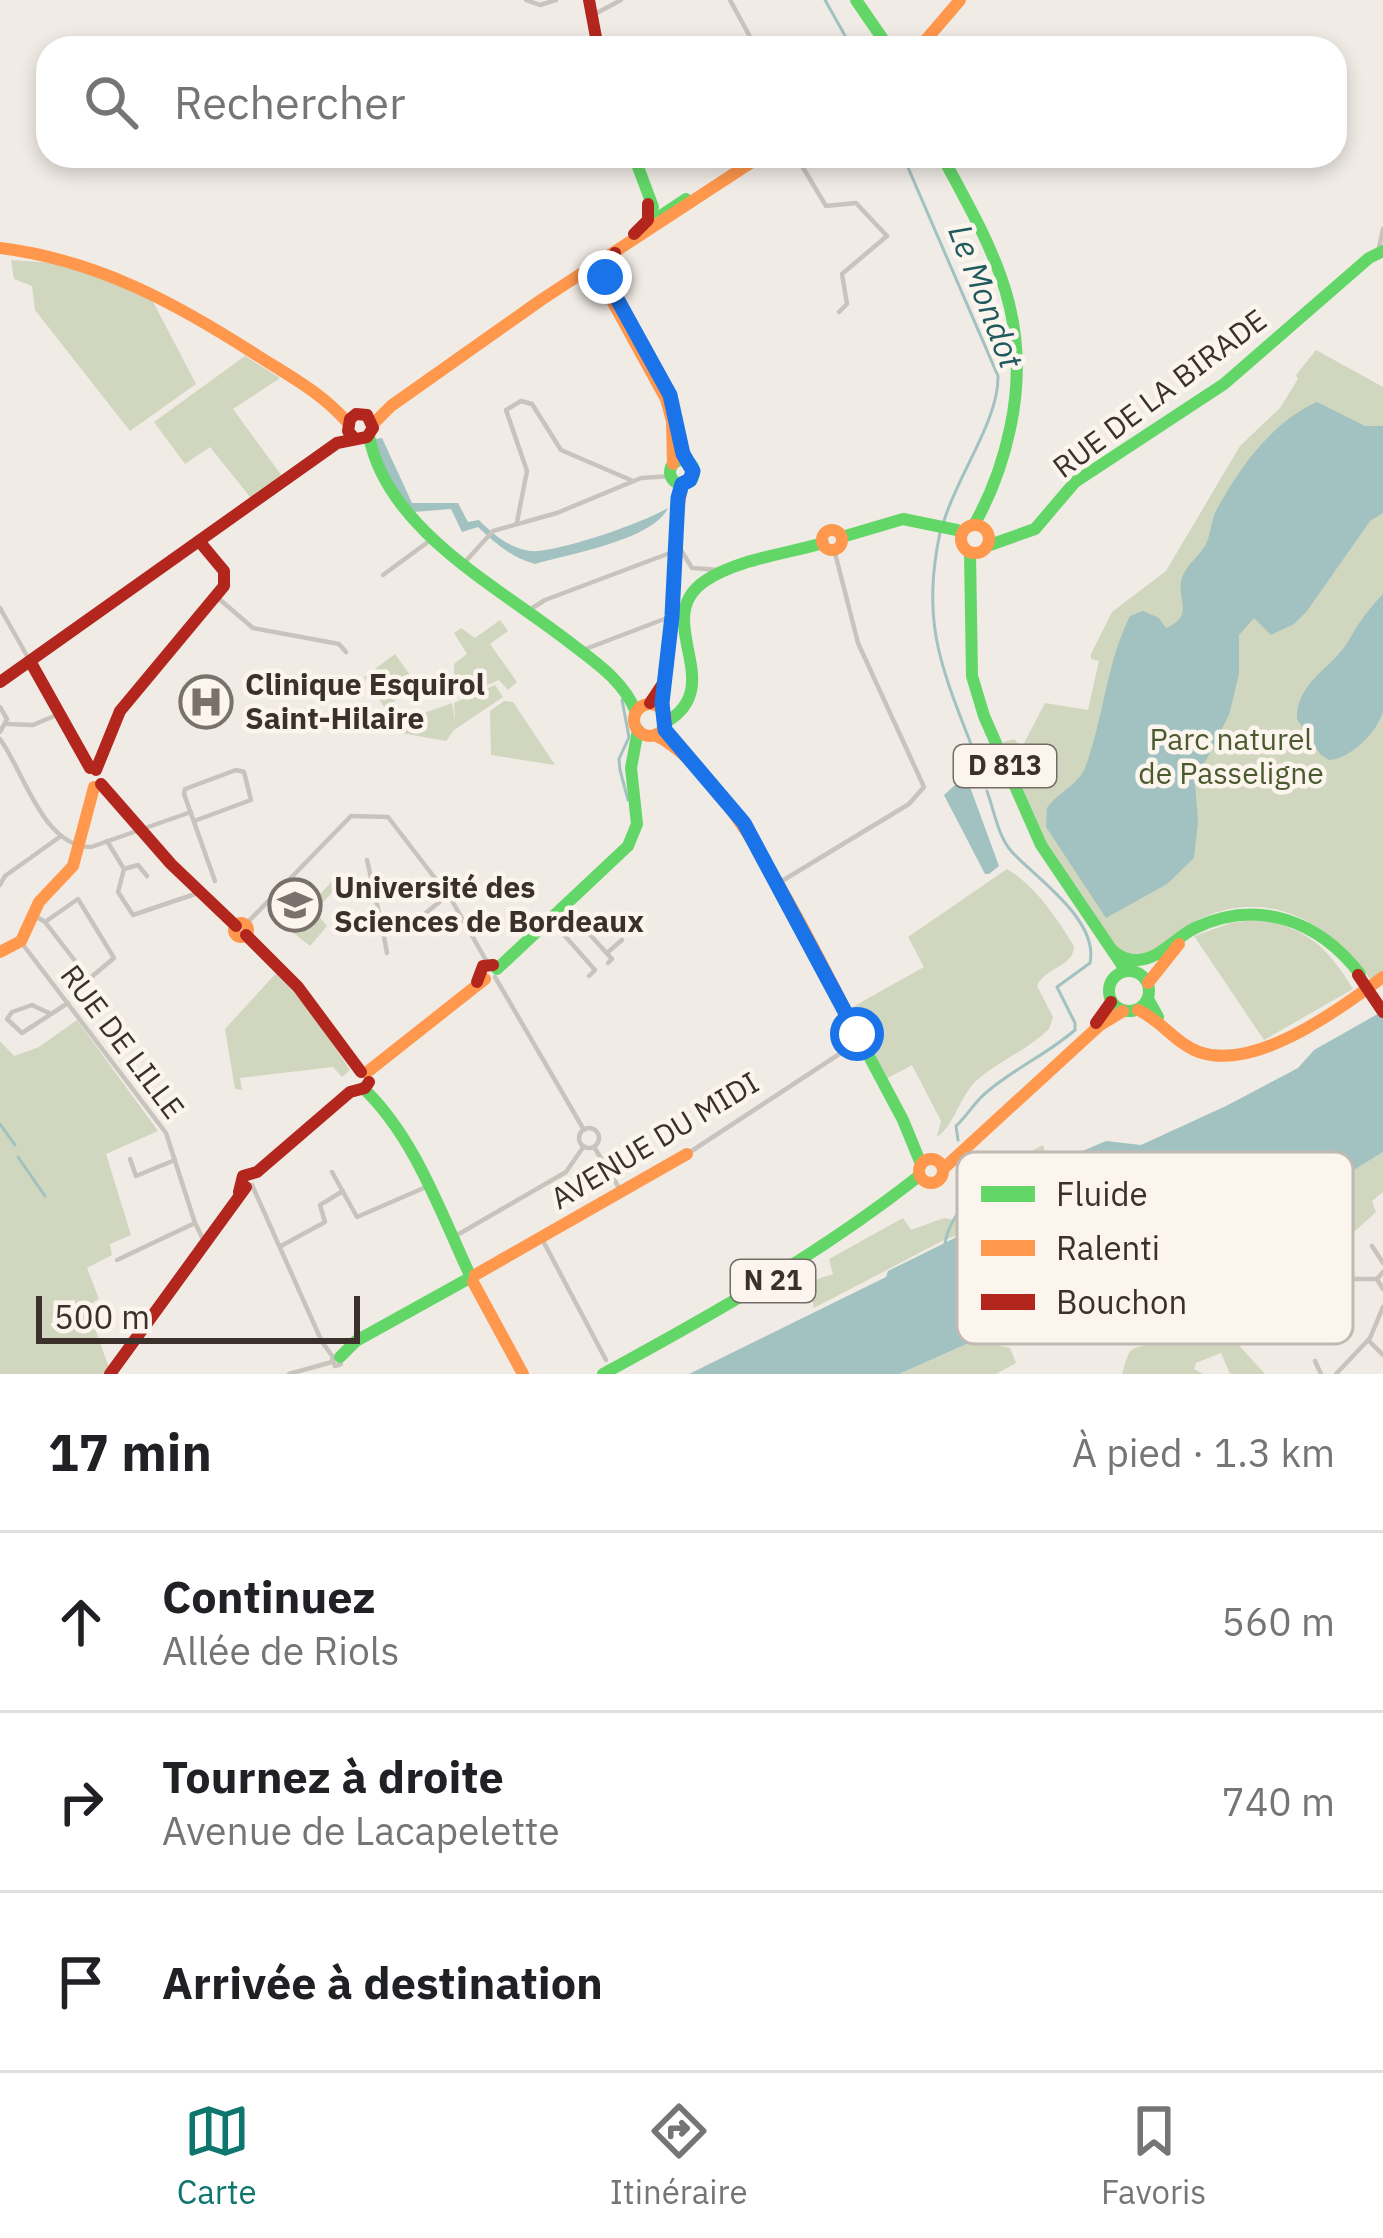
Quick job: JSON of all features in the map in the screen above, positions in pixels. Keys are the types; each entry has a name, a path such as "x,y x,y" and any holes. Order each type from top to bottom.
{"street":[{"path":"526,0 540,5 556,0"},
{"path":"589,0 596,36"},
{"path":"593,15 621,0"},
{"path":"730,0 748,36"},
{"path":"856,0 880,36"},
{"path":"928,36 960,0"},
{"path":"868,20 874,36"},
{"path":"638,168 652,219"},
{"path":"154,573 664,210 733,168"},
{"path":"605,285 610,261 652,219 740,168"},
{"path":"801,168 826,206 859,205 884,232 886,240 842,274 847,300 839,312"},
{"name":"D 813","path":"948,168 1003,273 1020,331 1020,384 1000,466 974,538 973,676 984,716 1041,845 1125,974"},
{"path":"1380,252 1383,230"},
{"path":"0,248 65,256 125,278 176,304 327,400 359,427 398,502 432,539 582,652 653,719 731,809 777,884 929,1168"},
{"path":"592,265 620,248"},
{"name":"RUE DE LA BIRADE","path":"974,538 1026,534 1043,522 1075,482 1224,384 1380,252"},
{"path":"592,265 666,399 672,422 676,472 672,616 653,719"},
{"path":"542,300 582,277 605,285"},
{"path":"517,522 527,471 506,410 521,401 532,404 561,450 634,481"},
{"path":"465,563 493,531 557,513 646,476 676,472"},
{"path":"110,1374 249,1184 361,1079 618,859 639,825 631,773 634,754 653,719 662,685 676,472"},
{"path":"0,682 247,508"},
{"path":"676,519 681,554 692,568 712,571 761,562"},
{"path":"653,719 685,710 692,691 682,624 688,601 710,578 894,521 921,520 974,538"},
{"path":"200,542 221,523"},
{"path":"383,575 432,539"},
{"path":"0,952 21,941 39,918 78,899 114,958 89,979 39,918 39,902 73,866 103,751 120,711 218,598 226,582 226,573 200,542"},
{"path":"777,884 909,804 924,787 857,643 833,543"},
{"path":"530,611 545,600 670,554"},
{"path":"218,598 253,628 336,643 346,652"},
{"path":"0,608 95,779 303,993 388,1116 523,1374"},
{"path":"582,652 592,644 667,618"},
{"path":"0,707 7,724"},
{"path":"7,724 33,725 59,714"},
{"path":"7,724 0,735 48,822 79,846 190,812"},
{"path":"194,821 251,800 244,772 236,770 188,787 184,794 215,881"},
{"path":"242,929 356,814 393,819 473,933 488,973 584,1130"},
{"path":"0,885 3,875 61,836"},
{"path":"107,841 124,869 118,892 135,916 201,892"},
{"path":"367,860 387,953"},
{"path":"124,869 138,865 147,876"},
{"path":"382,926 422,916 448,896"},
{"path":"565,907 612,959 608,963"},
{"name":"D 813","path":"1081,908 1115,954 1134,961 1149,958 1199,926"},
{"path":"1383,977 1364,991 1287,1036 1233,1058 1196,1052 1165,1026 1124,1008 1108,989 1199,926 1242,914 1285,916 1330,939 1359,974 1383,1010"},
{"path":"1165,1026 1148,999 1148,983 1185,939 1212,924 1251,915 1281,918 1312,929 1334,945 1359,974"},
{"path":"550,920 595,970 589,976"},
{"path":"607,953 622,940"},
{"name":"RUE DE LILLE","path":"21,941 166,1133 204,1241"},
{"path":"1125,974 1148,983"},
{"path":"1124,1008 1148,999"},
{"path":"51,1014 32,1005 12,1012 7,1019 22,1033 68,1003"},
{"name":"N 21","path":"608,1370 762,1286 868,1216 1047,1072 1096,1024 1124,1008"},
{"name":"AVENUE DU MIDI","path":"289,1374 335,1361 358,1340 688,1154 857,1036"},
{"path":"584,1130 580,1138 584,1146"},
{"path":"584,1130 598,1132 594,1147"},
{"path":"584,1146 594,1147"},
{"path":"452,1238 566,1172 584,1146"},
{"path":"594,1147 621,1191"},
{"path":"130,1159 136,1176 176,1160"},
{"path":"332,1172 357,1217 426,1187"},
{"path":"249,1184 335,1361 332,1374"},
{"path":"280,1246 325,1222 320,1205 343,1191"},
{"path":"117,1260 195,1223"},
{"path":"541,1237 608,1370"},
{"path":"1372,1246 1383,1263"},
{"path":"1380,1275 1383,1289"},
{"path":"1336,1374 1369,1340 1383,1307"},
{"path":"1369,1340 1383,1355"},
{"path":"1315,1361 1321,1374"}],"green space":[{"path":"11,260 67,264 151,298 196,384 130,431 35,310 32,286 14,279"},
{"name":"Parc naturel de Passeligne","path":"1316,350 1383,387 1383,972 1371,980 1336,941 1315,926 1270,908 1220,911 1194,922 1154,953 1132,958 1115,947 1047,845 1003,742 1014,739 1022,747 1045,703 1088,710 1099,661 1091,659 1091,654 1112,612 1166,571 1240,446 1280,408 1296,375"},
{"path":"245,356 280,378 233,409 282,476 251,498 210,447 185,464 154,422"},
{"path":"500,620 508,631 490,644 517,682 508,690 499,680 455,698 454,664 467,654 454,633 461,628 475,638"},
{"path":"395,654 417,685 385,708 364,677"},
{"path":"495,685 503,697 454,730 446,741 390,731 388,726 452,703 455,722 454,703"},
{"path":"504,701 513,702 555,765 491,755 490,711"},
{"path":"1007,869 1045,903 1074,946 1069,959 1037,986 1053,1017 1049,1029 976,1081 937,1137 941,1121 912,1065 886,1079 870,1049 869,1035 849,1009 924,967 908,937"},
{"path":"335,878 336,888 315,911 327,926 310,946 273,917 297,894 310,905"},
{"path":"1260,919 1315,942 1353,989 1264,1040 1194,936"},
{"path":"277,972 313,1014 350,1070 342,1077 333,1067 240,1078 242,1090 235,1089 225,1029"},
{"path":"77,1020 158,1131 106,1154 131,1235 110,1244 112,1255 87,1268 99,1299 87,1306 109,1368 105,1374 0,1374 0,1041 14,1056 39,1047"},
{"path":"1383,1152 1383,1192 1372,1201 1376,1212 1353,1233 1353,1171"},
{"path":"903,1218 911,1230 944,1218 957,1220 957,1235 814,1308 803,1291 815,1280 833,1274 829,1259"},
{"path":"968,1344 1000,1344 1010,1348 1016,1363 996,1374 899,1374"},
{"path":"1152,1344 1238,1344 1265,1374 1230,1374 1221,1353 1196,1363 1194,1369 1203,1374 1122,1374 1132,1350"}],"water":[{"path":"1317,402 1365,426 1383,426 1383,513 1370,521 1294,624 1271,635 1254,618 1239,635 1239,674 1229,715 1195,782 1194,858 1167,884 1106,918 1046,827 1047,808 1085,768 1130,616 1143,611 1159,618 1166,628 1180,618 1183,576 1206,544 1215,513 1236,477 1286,421"},
{"path":"382,438 412,503 458,503 468,522 479,520 521,549 538,551 585,540 668,508 646,529 628,537 535,564 504,549 478,527 462,532 451,509 413,512 381,459 375,439"},
{"path":"1383,594 1383,711 1362,743 1329,760 1297,719 1298,706 1309,685"},
{"path":"975,767 977,775 969,784 999,866 989,874 944,795"},
{"path":"1383,1011 1383,1152 1353,1171 1353,1152 1080,1152 1106,1141 1141,1145 1298,1068 1314,1050"},
{"path":"957,1237 957,1344 967,1344 899,1374 689,1374 886,1277 888,1271"}],"waterway":[{"path":"825,0 845,36"},
{"name":"Le Mondot","path":"908,168 998,376 992,411 944,521"},
{"name":"Le Mondot","path":"940,533 933,595 938,647 976,757"},
{"path":"622,700 629,737 619,759 628,800"},
{"path":"979,764 986,787"},
{"path":"958,1140 956,1126 983,1095 1075,1030 1057,987 1090,963 1085,931 1064,902 1007,846 987,791"},
{"path":"0,1124 15,1145"},
{"path":"18,1157 45,1196"},
{"path":"945,1244 957,1215"}],"traffic: fast":[{"path":"856,0 881,36"},
{"path":"638,168 653,207"},
{"path":"948,168 1004,286 1017,353 1007,441 974,525"},
{"path":"650,223 686,199"},
{"path":"987,546 1035,529 1075,482 1224,384 1369,258 1383,251"},
{"path":"679,434 685,461"},
{"path":"369,436 380,470 422,529 601,667 636,712"},
{"path":"682,460 694,472 682,484 670,472 682,460"},
{"path":"842,537 903,519 957,530"},
{"path":"666,722 684,707 691,690 684,614 690,596 705,581 732,567 823,543"},
{"path":"970,553 972,676 984,716 1041,845 1126,971"},
{"path":"497,969 628,846 637,824 631,768 638,730"},
{"path":"1113,951 1139,960 1219,919 1265,915 1307,928 1360,974"},
{"path":"1129,971 1143,977 1149,991 1143,1005 1129,1011 1115,1005 1109,991 1115,977 1129,971"},
{"path":"1148,999 1158,1017"},
{"path":"858,1034 865,1038 863,1045 854,1042 858,1034"},
{"path":"863,1045 921,1164"},
{"path":"363,1088 411,1151 469,1273"},
{"path":"603,1374 805,1257 919,1176"},
{"path":"340,1357 356,1341 466,1280"}],"traffic: slow":[{"path":"929,36 960,0"},
{"path":"373,424 391,406 541,300 743,168"},
{"path":"0,248 70,262 166,302 294,378 348,423"},
{"path":"592,264 666,399 672,421 673,464"},
{"path":"662,708 676,519 683,483"},
{"path":"975,525 985,529 989,539 985,549 975,553 965,549 961,539 965,529 975,525"},
{"path":"832,530 842,540 832,550 822,540 832,530"},
{"path":"650,704 661,709 666,720 661,731 650,736 639,731 634,720 639,709 650,704"},
{"path":"655,735 684,755 742,826 796,915 858,1034"},
{"path":"0,952 21,941 39,902 73,866 94,787"},
{"path":"241,923 248,930 241,937 234,930 241,923"},
{"path":"1148,983 1179,944"},
{"path":"1138,1010 1199,1052 1246,1053 1296,1034 1383,977"},
{"path":"366,1073 485,979"},
{"path":"962,1152 1100,1025 1123,1011"},
{"path":"475,1275 687,1154"},
{"path":"943,1169 957,1156"},
{"path":"931,1159 940,1162 943,1171 940,1180 931,1183 922,1180 919,1171 922,1162 931,1159"},
{"path":"473,1282 523,1374"}],"traffic: jam":[{"path":"589,0 596,36"},
{"path":"634,234 648,220 648,204"},
{"path":"610,287 608,268 615,253"},
{"path":"0,682 337,443 367,437 373,428 367,415 350,419 348,431 354,438"},
{"path":"96,770 120,711 224,586 224,571 199,541"},
{"path":"30,661 90,768"},
{"path":"650,703 662,685"},
{"path":"101,784 171,864 236,926"},
{"path":"246,935 298,987 361,1072"},
{"path":"477,982 483,966 493,965"},
{"path":"1358,975 1383,1012"},
{"path":"1096,1023 1111,1002"},
{"path":"239,1192 243,1176 257,1172 350,1092 369,1082"},
{"path":"110,1374 246,1187"}],"place":[{"name":"Clinique Esquirol Saint-Hilaire","path":"206,702"},
{"name":"Université des Sciences de Bordeaux","path":"295,905"}],"route":[{"path":"605,277 670,395 685,461 693,471 678,498 664,727 744,823 857,1034"}]}
